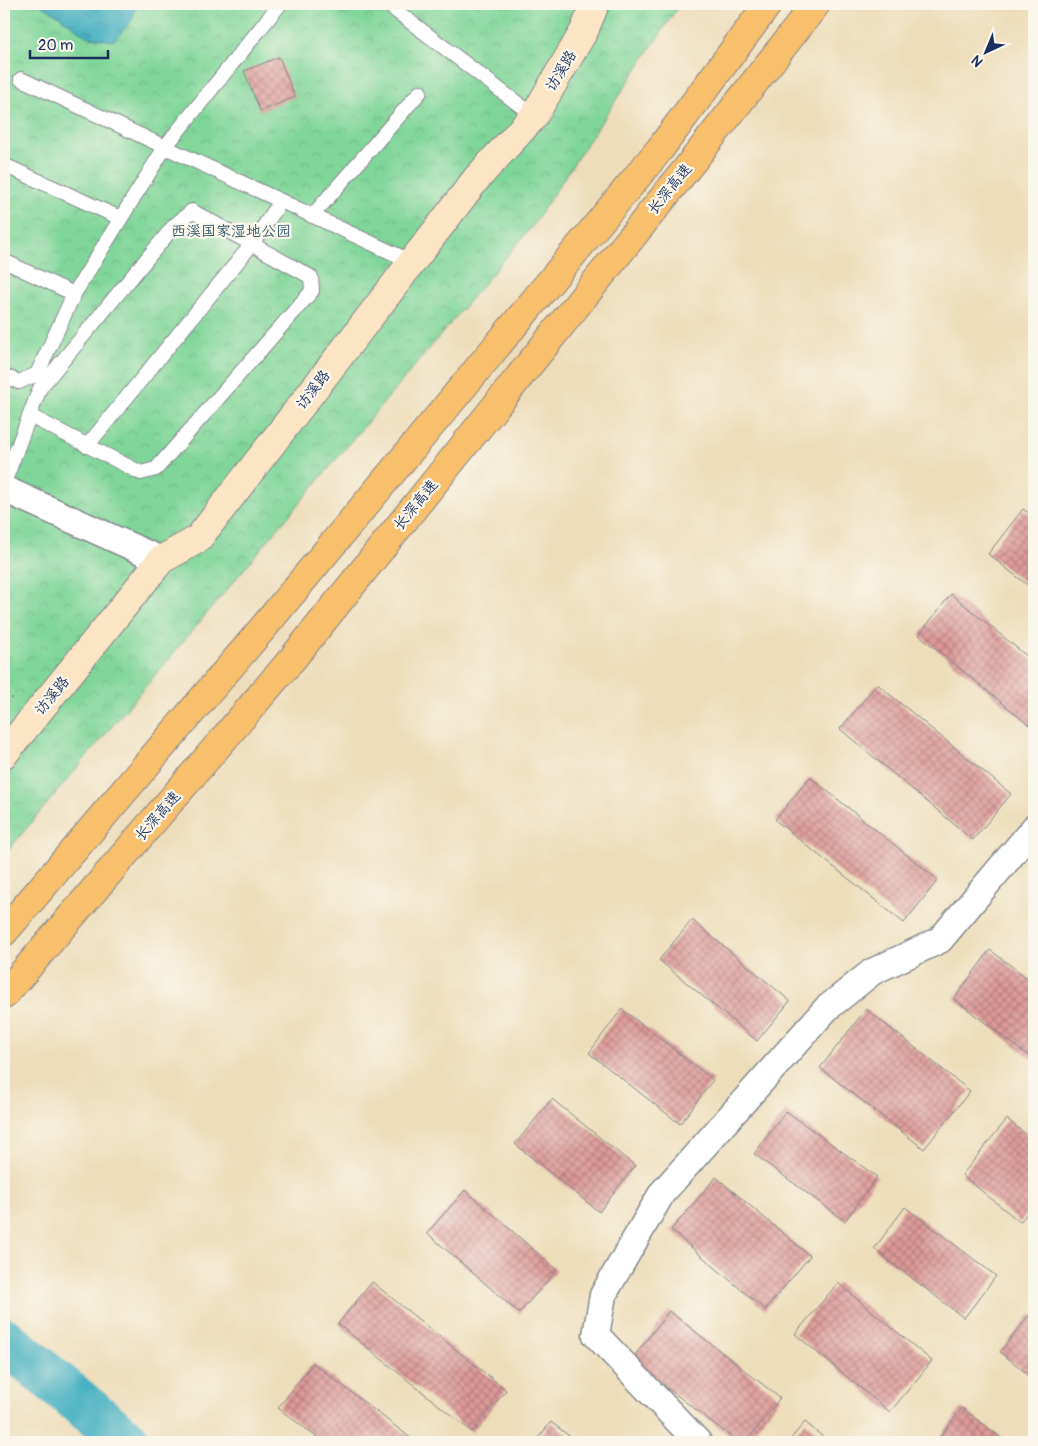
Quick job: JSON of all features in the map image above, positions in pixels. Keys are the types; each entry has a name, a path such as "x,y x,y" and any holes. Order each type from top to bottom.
{"highway":[{"path":"660,149 753,4"},
{"path":"4,932 263,628 660,149 768,4"},
{"name":"长深高速","path":"4,995 293,658 816,4"}],"street":[{"name":"访溪路","path":"4,754 161,560 198,540 477,178 534,116 584,32 595,4"},
{"path":"4,489 161,560"},
{"path":"698,1442 596,1336 603,1295 662,1193 826,1009 872,972 940,940 1034,828"}],"lane":[{"path":"4,376 19,382 37,374 74,294 165,147 280,4"},
{"path":"387,4 534,116"},
{"path":"22,79 412,262"},
{"path":"312,216 420,92"},
{"path":"4,165 120,218"},
{"path":"87,446 252,244 281,201"},
{"path":"4,483 40,388 174,226 192,211 311,277 312,292 156,469 141,473 30,416"},
{"path":"4,261 74,294"}],"green space":[{"name":"西溪国家湿地公园","path":"4,4 680,4 532,226 4,855"}],"water":[{"path":"39,4 137,4 131,22 113,41 86,36 55,13"}],"building":[{"path":"279,57 295,97 260,111 244,71"},
{"path":"1023,509 1034,517 1034,590 988,554"},
{"path":"951,594 1034,662 1034,729 919,635"},
{"path":"877,684 1011,794 973,840 840,729"},
{"path":"810,777 938,880 904,923 775,820"},
{"path":"692,920 790,1001 757,1041 659,960"},
{"path":"990,950 1034,983 1034,1060 954,999"},
{"path":"622,1009 713,1080 680,1124 589,1053"},
{"path":"866,1009 970,1091 924,1149 820,1068"},
{"path":"552,1099 635,1166 599,1212 515,1144"},
{"path":"786,1111 877,1177 845,1221 754,1154"},
{"path":"1007,1119 1034,1141 1034,1205 1020,1222 962,1175"},
{"path":"716,1177 810,1256 765,1310 671,1230"},
{"path":"465,1190 557,1270 519,1313 427,1233"},
{"path":"905,1207 996,1276 964,1318 874,1249"},
{"path":"372,1282 506,1390 472,1432 338,1324"},
{"path":"838,1283 932,1361 890,1412 795,1334"},
{"path":"669,1311 780,1398 746,1442 738,1442 631,1360"},
{"path":"1030,1314 1034,1317 1034,1379 1000,1352"},
{"path":"313,1363 416,1442 323,1442 278,1408"},
{"path":"962,1408 1007,1442 936,1442"},
{"path":"551,1422 577,1442 535,1442"},
{"path":"805,1422 829,1442 788,1442"}],"waterway":[{"path":"4,1340 128,1442"}]}
